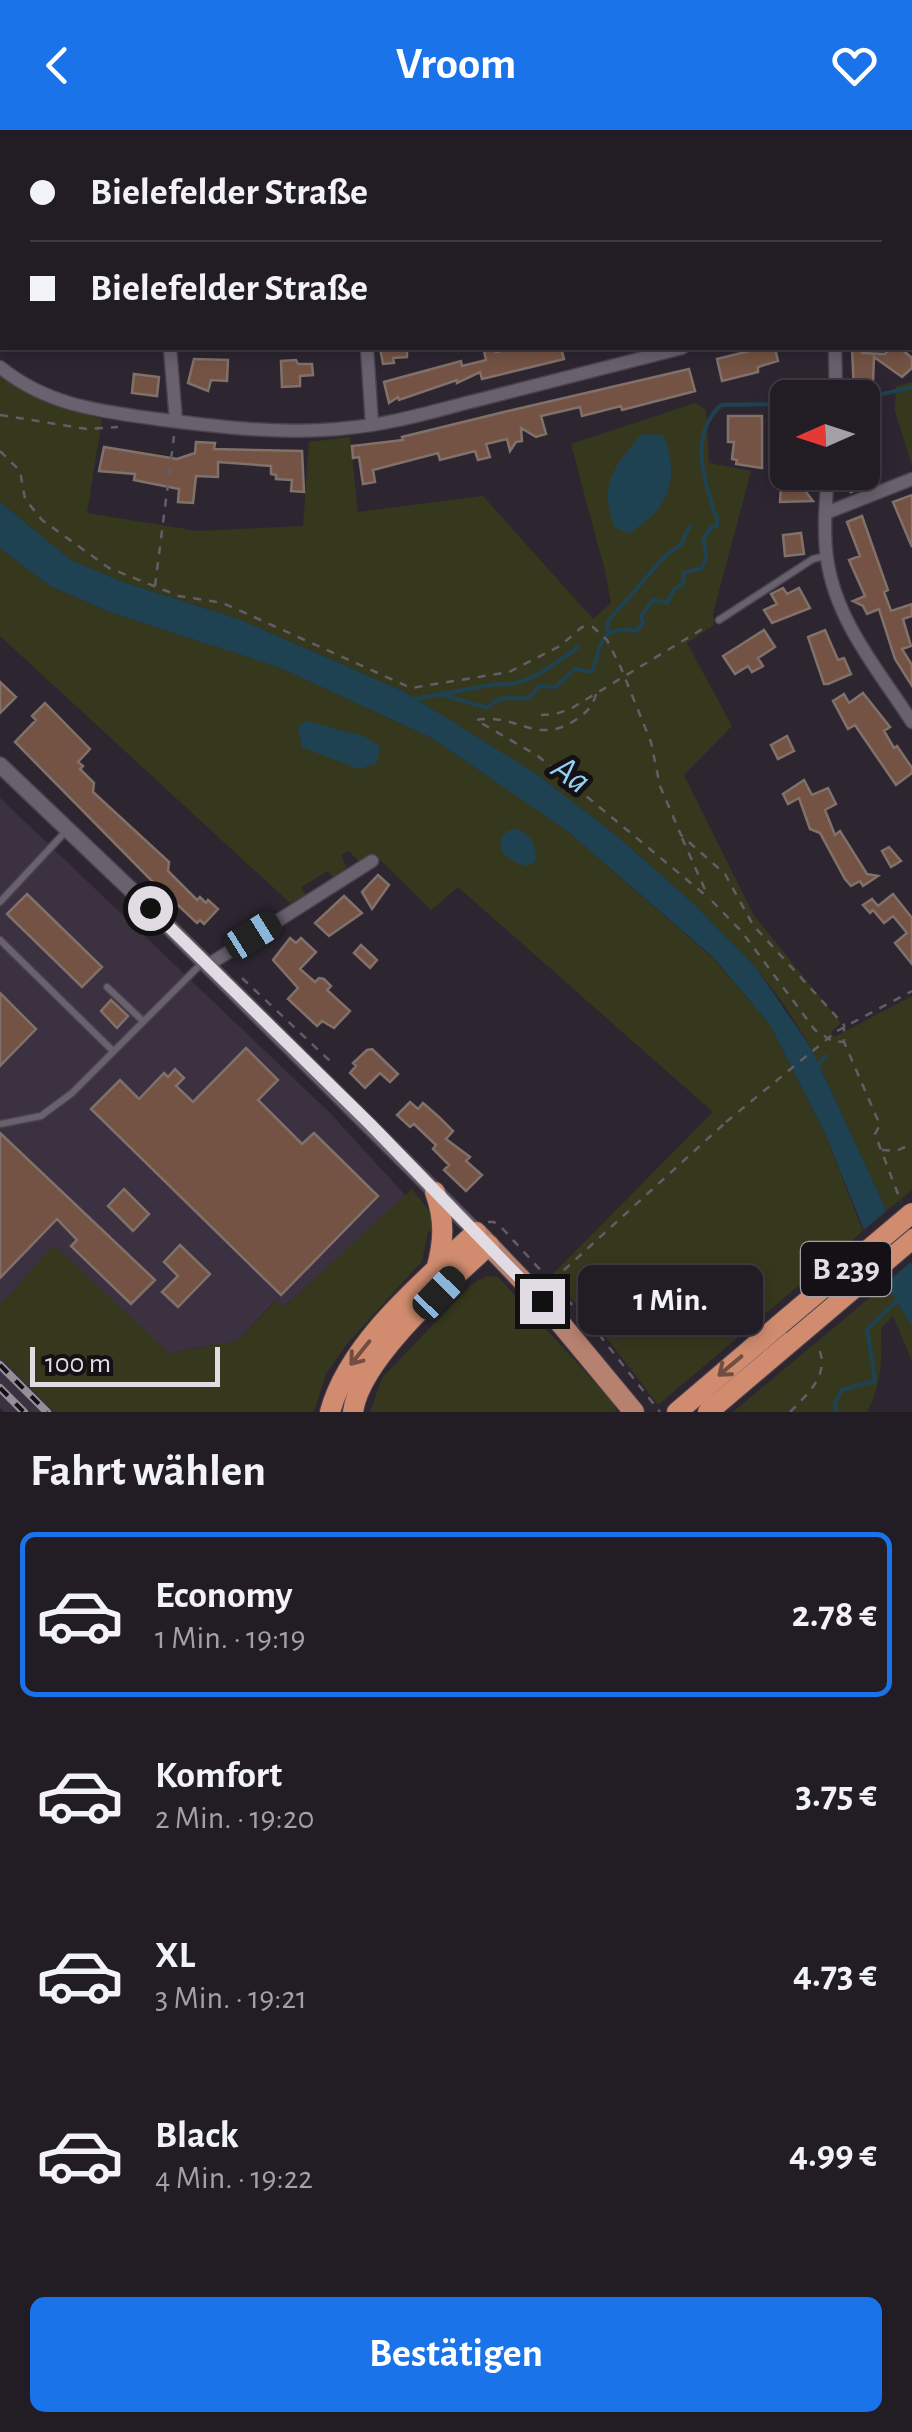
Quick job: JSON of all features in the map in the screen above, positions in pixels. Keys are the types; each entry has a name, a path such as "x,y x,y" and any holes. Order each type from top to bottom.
{"highway":[{"path":"435,1192 442,1212 443,1236 436,1270"},
{"name":"B 239","path":"708,1412 908,1211"},
{"path":"330,1412 348,1368 436,1270 488,1233"},
{"path":"354,1412 366,1377 389,1345 488,1233"},
{"name":"B 239","path":"673,1411 912,1239"}],"main road":[{"path":"488,1233 634,1412"}],"street":[{"path":"170,350 176,421"},
{"path":"366,350 372,425"},
{"path":"0,367 13,378 63,402 94,411 238,429 289,431 372,425 674,350"},
{"path":"835,350 836,380"},
{"path":"826,512 912,479"},
{"path":"827,490 826,555 830,580 849,625 912,722"},
{"path":"0,764 435,1192 488,1233"},
{"path":"206,963 372,861"}],"lane":[{"path":"719,620 826,555"},
{"path":"0,902 68,829"},
{"path":"0,940 113,1051"},
{"path":"0,1124 40,1116 72,1093 206,963"},
{"path":"106,987 143,1021"}],"path":[{"path":"0,415 87,429 110,429 136,416"},
{"path":"154,588 176,421"},
{"path":"0,451 20,471 25,498 42,520 90,558 154,588 223,603 411,688 509,672 560,646 586,626 593,627 607,640 625,678 651,742 660,786 710,899"},
{"path":"541,715 556,714 596,694 719,620"},
{"path":"596,694 590,709 556,730 539,732 506,719 476,720 538,756 710,899 742,932 815,1030 832,1042 844,1042"},
{"path":"681,835 724,874 753,925 844,1025 844,1042 880,1125 874,1134 908,1211"},
{"path":"551,1282 726,1122 844,1025 912,991"},
{"path":"880,1150 896,1151 912,1144"},
{"path":"488,1233 551,1282 673,1411"},
{"path":"790,1412 822,1374 822,1354 817,1344"}],"shaded area":[{"path":"0,798 330,1113 406,1196 283,1308 275,1301 237,1341 168,1353 54,1246 0,1305"},
{"path":"0,1357 54,1412 4,1412 0,1407"}],"green space":[{"path":"0,376 58,406 102,419 87,513 198,531 303,526 309,442 350,437 358,512 483,496 593,619 611,603 571,444 695,403 706,410 709,463 751,471 713,614 714,625 687,643 732,726 684,775 753,914 841,1023 831,1032 834,1037 912,996 912,1190 887,1211 811,1048 756,968 694,904 617,836 538,775 405,692 241,620 123,582 71,560 0,502"},
{"path":"912,382 912,466 895,410 896,386"},
{"path":"0,548 50,586 110,612 278,667 432,738 567,831 714,959 770,1025 824,1131 863,1231 658,1405 610,1342 551,1276 713,1112 458,887 431,910 375,855 359,861 348,851 341,855 346,866 343,872 333,878 328,871 301,887 305,895 290,903 0,636"},
{"path":"412,1189 434,1217 436,1231 428,1232 422,1261 346,1345 326,1374 314,1412 54,1412 0,1357 0,1305 54,1245 169,1353 237,1341 276,1301 284,1307"},
{"path":"487,1276 498,1277 613,1402 617,1412 370,1412 382,1378 472,1284"},
{"path":"886,1284 912,1327 912,1361 893,1316 881,1328 880,1371 867,1412 733,1412"}],"water":[{"path":"642,434 663,435 671,479 654,514 629,533 615,528 609,488 617,467"},
{"path":"0,502 71,560 123,582 241,620 405,692 538,775 617,836 694,904 756,968 811,1048 912,1265 912,1327 886,1284 824,1131 770,1025 714,958 567,831 432,738 278,667 110,612 50,586 0,548"},
{"path":"307,721 366,737 380,747 377,763 359,769 302,747 298,727"},
{"path":"518,829 534,846 535,861 527,866 502,853 500,841 507,831"}],"pier":[{"path":"891,1207 912,1261 882,1287 859,1234"}],"building":[{"path":"380,350 407,350 407,357 383,364"},
{"path":"562,350 564,359 482,379 480,372 389,403 384,382 461,361 462,366 486,360 484,351"},
{"path":"754,350 775,350 778,361 758,367 758,372 722,381 717,359"},
{"path":"852,350 885,354 888,350 902,350 912,358 912,368 902,377 874,357 873,380 853,380"},
{"path":"194,359 228,360 227,381 211,380 208,391 188,383"},
{"path":"296,360 298,364 312,364 313,375 300,376 300,386 282,387 281,361"},
{"path":"689,369 695,391 622,410 621,406 582,416 580,407 541,416 546,434 536,437 521,428 522,441 516,442 510,451 507,439 486,444 490,457 478,460 475,451 440,460 438,453 373,470 375,482 363,484 359,457 353,458 352,446 403,440 402,437"},
{"path":"134,374 159,377 157,396 132,393"},
{"path":"728,416 762,416 762,468 736,464 737,460 732,459 734,442 728,442"},
{"path":"196,442 215,443 214,449 302,451 304,492 291,491 292,480 276,479 271,466 218,462 218,477 196,476 193,503 178,502 179,489 134,480 135,474 99,471 104,447 177,459 195,453"},
{"path":"781,490 806,490 813,501 780,502"},
{"path":"912,495 912,547 893,502"},
{"path":"862,516 888,590 884,592 891,611 912,604 912,616 903,619 911,646 902,649 912,665 912,686 895,659 879,609 867,614 863,606 853,601 865,596 849,560 860,556 847,522"},
{"path":"801,533 804,554 785,556 783,535"},
{"path":"783,588 787,594 799,588 810,608 772,623 764,610 777,604 771,594"},
{"path":"764,630 775,647 758,658 763,666 752,672 748,666 735,674 723,656"},
{"path":"825,630 838,660 844,658 851,674 828,684 824,684 808,637"},
{"path":"0,682 16,697 0,713"},
{"path":"863,693 890,727 884,731 894,748 897,746 912,768 912,773 896,785 855,725 848,729 833,701 844,694 849,703"},
{"path":"45,703 90,749 78,762 94,783 93,792 169,862 168,871 197,900 208,900 218,909 204,924 200,920 197,923 148,877 15,742 36,720 32,716"},
{"path":"787,736 794,751 778,759 771,745"},
{"path":"804,780 812,795 828,788 836,804 825,810 835,835 840,831 867,874 878,876 863,886 860,881 851,886 845,879 820,833 810,829 799,798 788,804 783,794"},
{"path":"889,847 901,861 891,867 882,851"},
{"path":"378,875 389,885 372,909 362,892"},
{"path":"27,894 102,967 82,987 7,914"},
{"path":"893,894 912,918 912,964 895,943 907,933 893,916 884,923 863,905 872,899 878,906"},
{"path":"344,896 362,913 329,936 315,923"},
{"path":"290,938 296,943 301,938 316,952 300,969 315,982 324,979 331,986 327,990 350,1011 334,1028 322,1021 317,1026 288,999 298,988 273,960"},
{"path":"361,945 377,960 370,968 354,953"},
{"path":"0,993 36,1029 0,1066"},
{"path":"111,1000 128,1016 117,1028 101,1011"},
{"path":"246,1048 278,1080 258,1100 302,1144 314,1133 378,1196 281,1295 91,1109 120,1080 139,1099 164,1073 168,1077 175,1069 184,1078 176,1086 193,1102"},
{"path":"372,1049 398,1074 390,1082 380,1073 365,1088 350,1073 356,1066 353,1063"},
{"path":"410,1102 418,1109 423,1103 453,1131 446,1139 470,1157 466,1161 482,1175 466,1191 444,1170 449,1165 433,1149 436,1145 414,1124 410,1127 397,1115"},
{"path":"0,1133 155,1280 131,1304 71,1246 77,1240 57,1219 0,1278"},
{"path":"124,1189 149,1214 133,1231 108,1206"},
{"path":"180,1245 210,1274 178,1307 162,1292 178,1276 164,1262"}],"waterway":[{"path":"880,395 912,387"},
{"path":"439,694 488,708 502,699 529,698 539,686 555,687 575,669 592,672 604,638 615,631 637,631 643,623 641,616 653,600 667,603 684,582 683,573 701,568 705,561 703,541 710,528 717,526 702,460 704,431 711,418 721,405 770,404"},
{"path":"607,634 608,621 666,555 681,545 689,527"},
{"path":"415,699 517,683 578,647"},
{"path":"815,1067 826,1056"},
{"path":"837,1412 835,1402 842,1390 875,1381 867,1329 899,1299"}],"railway":[{"path":"0,1365 47,1412"},
{"path":"0,1388 24,1412"}],"route":[{"path":"150,908 370,1124 542,1301"}],"water label":[{"name":"Aa","path":"571,775"}]}
